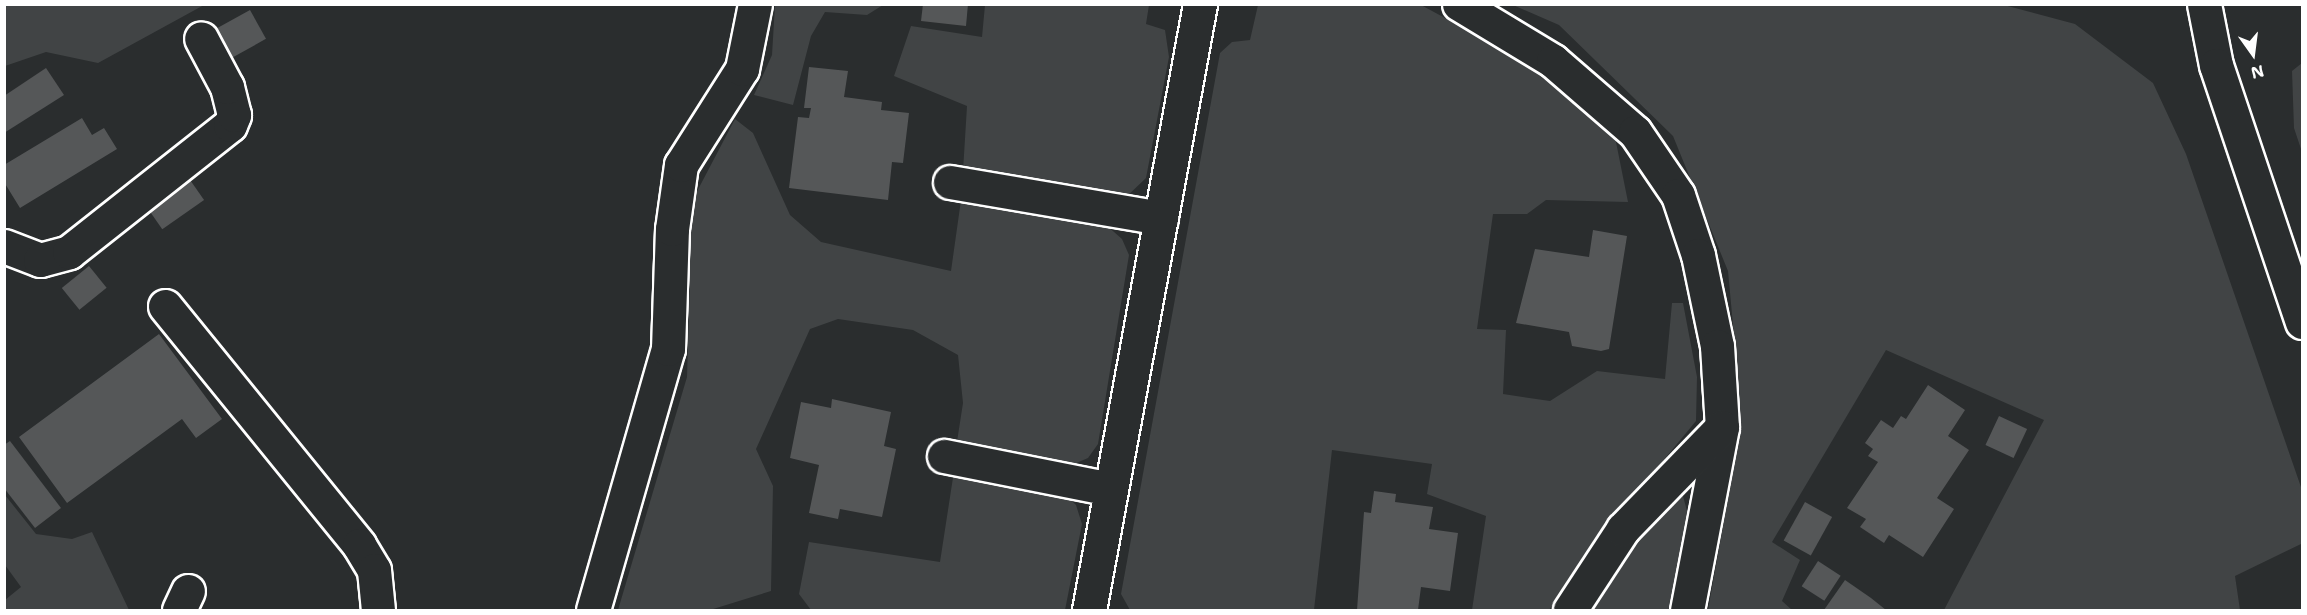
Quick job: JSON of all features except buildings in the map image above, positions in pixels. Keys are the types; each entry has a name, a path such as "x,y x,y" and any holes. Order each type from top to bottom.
{"main road":[{"path":"593,610 668,349 681,165 742,69 755,4"},
{"path":"1089,610 1200,4"},
{"path":"1459,4 1553,61 1635,132 1678,195 1698,255 1717,346 1722,427 1687,610"},
{"path":"2204,4 2216,65 2302,322"},
{"path":"4,246 40,260 69,252 230,125 234,115 227,87 201,38"},
{"path":"950,182 1161,218"},
{"path":"165,306 359,545 374,570 378,610"},
{"path":"1570,610 1623,529 1722,427"},
{"path":"944,456 1112,489"}],"shaded area":[{"path":"5,4 204,5 98,63 46,52 5,66"},
{"path":"775,4 883,5 867,15 825,12 811,36 793,105 754,95 772,55"},
{"path":"2000,4 2075,24 2153,83 2186,154 2302,490 2301,544 2235,576 2240,610 1944,610 2044,420 1886,350 1772,542 1800,560 1782,601 1792,610 1708,610 1734,465 1739,390 1728,271 1673,136 1559,25 1513,5"},
{"path":"985,5 1149,5 1146,24 1165,30 1169,57 1146,178 1123,200 963,171 967,106 894,76 911,26 982,37"},
{"path":"1258,5 1421,5 1534,66 1615,137 1628,202 1546,200 1527,214 1493,214 1477,329 1506,330 1503,394 1550,401 1597,371 1665,379 1672,303 1683,303 1697,377 1696,421 1609,526 1549,610 1472,610 1486,516 1427,494 1432,464 1332,450 1314,610 1130,610 1121,594 1220,53 1232,42 1250,40"},
{"path":"2302,63 2302,152 2294,128 2292,71"},
{"path":"735,119 753,133 790,215 821,242 951,271 961,200 1105,224 1122,239 1129,255 1098,444 1088,458 1067,467 956,448 963,403 958,355 913,330 838,319 810,329 756,449 773,486 771,591 710,610 618,610 687,377 690,275 682,220"},
{"path":"954,471 1063,492 1076,505 1082,524 1065,610 811,610 799,594 809,542 940,562"},
{"path":"5,495 36,534 72,539 92,532 129,610 5,610 5,600 21,587 5,565"},
{"path":"1683,496 1688,515 1672,610 1586,610 1657,511"}]}
